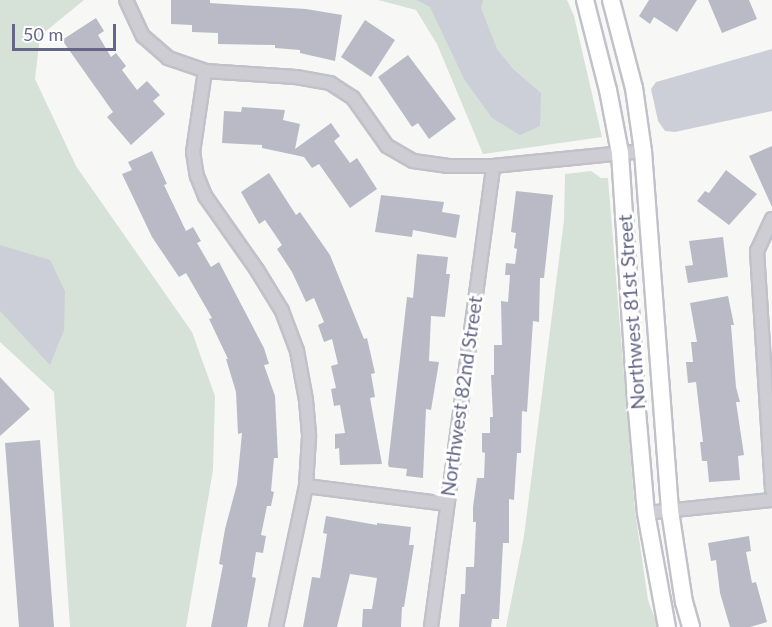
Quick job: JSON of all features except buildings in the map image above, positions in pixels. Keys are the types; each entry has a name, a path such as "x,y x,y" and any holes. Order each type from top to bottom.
{"street":[{"path":"126,0 143,36 168,58 205,71 296,77 330,83 353,98 387,146 412,161 447,166 493,166 643,151"},
{"name":"Northwest 81st Street","path":"585,0 608,90 620,153 635,388 646,513 667,627"},
{"name":"Northwest 81st Street","path":"611,0 634,88 643,151 670,511 684,602 691,627"},
{"path":"205,71 193,153 197,176 205,196 257,270 282,311 297,351 306,400 309,437 306,486 276,627"},
{"name":"Northwest 82nd Street","path":"430,627 493,166"},
{"path":"770,220 757,251 772,490"},
{"path":"306,486 447,504"},
{"path":"646,513 772,500"}],"shaded area":[{"path":"0,0 84,0 40,36 35,79 76,166 192,332 215,396 213,470 186,627 70,627 54,392 0,342"},
{"path":"378,0 567,0 574,16 602,137 483,154 437,44 416,10"},
{"path":"417,0 483,0 481,8 497,49 513,69 541,93 540,126 520,135 492,118 464,79 430,7"},
{"path":"772,49 772,111 675,132 665,131 658,121 651,89 656,82"},
{"path":"591,171 601,178 608,178 635,511 648,600 658,627 506,627 524,536 564,220 565,174"},
{"path":"0,245 50,260 65,291 64,330 50,365 0,311"}]}
